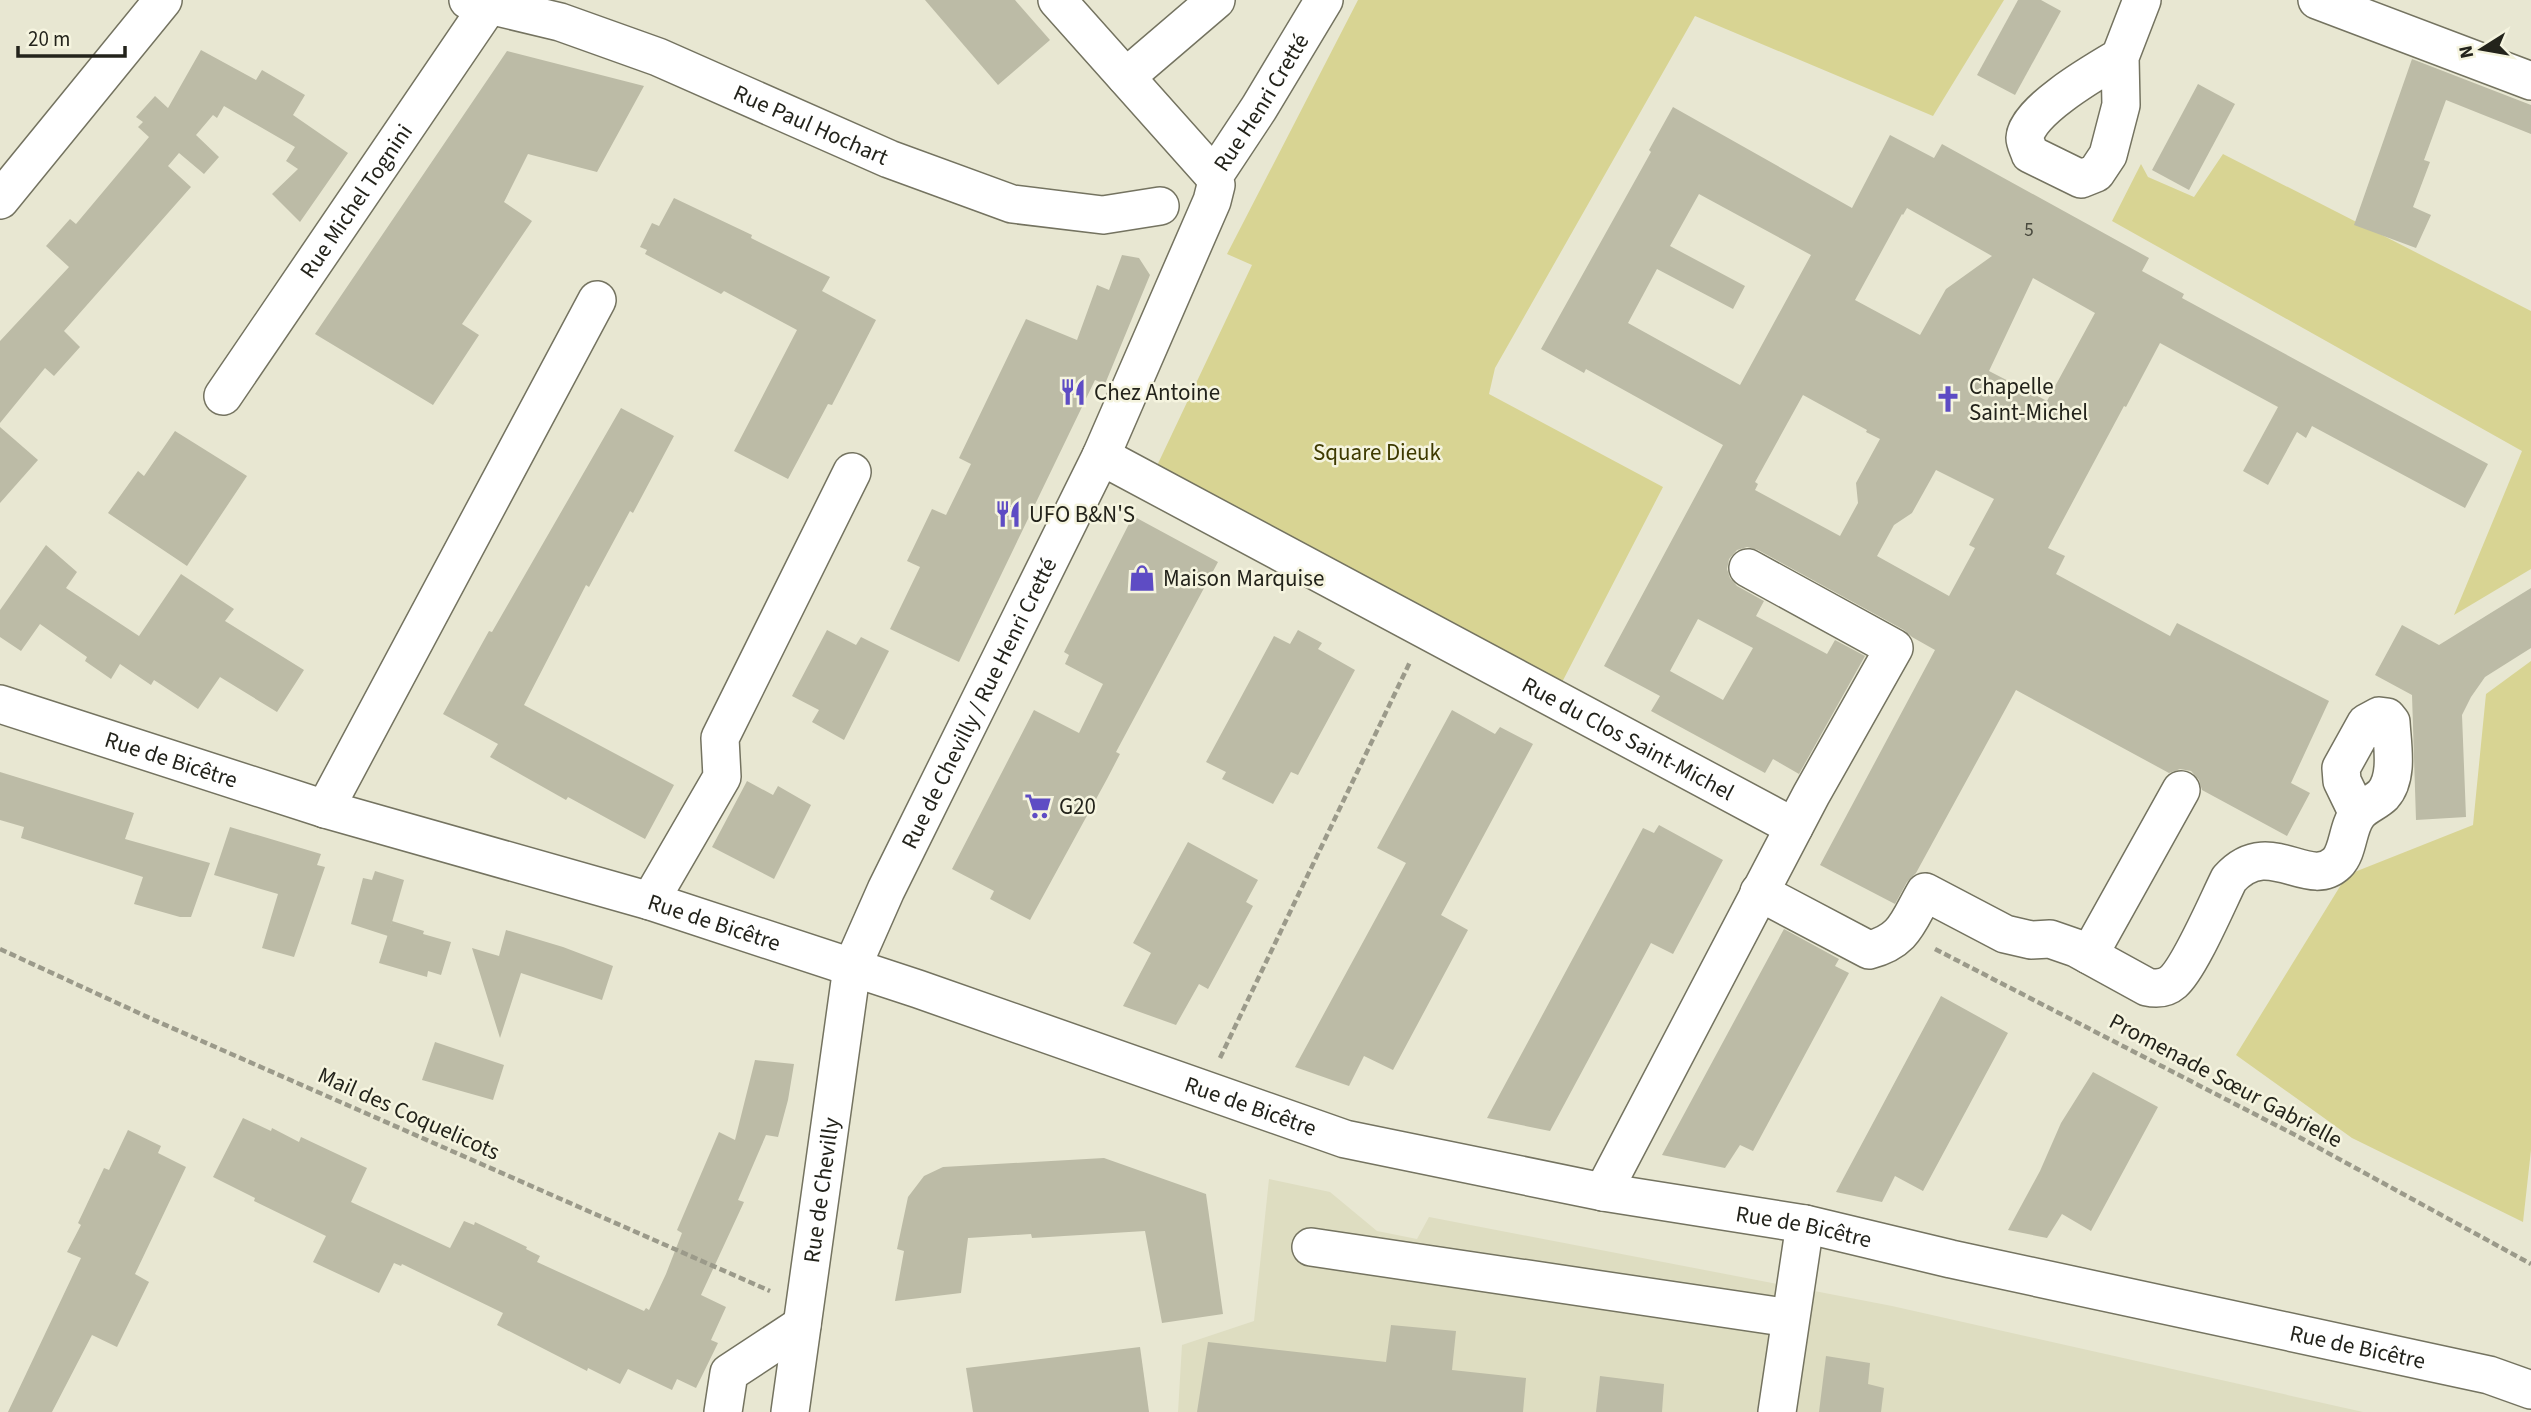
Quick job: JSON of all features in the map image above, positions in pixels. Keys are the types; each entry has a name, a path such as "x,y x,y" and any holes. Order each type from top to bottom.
{"street":[{"path":"0,200 163,0"},
{"path":"1126,78 1216,0"},
{"name":"Rue Henri Cretté","path":"1192,248 1212,201 1216,185 1214,176 1259,108 1324,0"},
{"path":"2120,57 2142,0"},
{"path":"2317,0 2531,81"},
{"name":"Rue Paul Hochart","path":"479,3 560,22 658,57 890,159 1012,204 1103,215 1160,206"},
{"name":"Rue Michel Tognini","path":"223,396 479,3"},
{"path":"1075,6 1126,78 1214,176"},
{"name":"Rue de Chevilly / Rue Henri Cretté","path":"852,967 886,890 1101,456 1192,248"},
{"path":"325,809 597,300"},
{"name":"Rue du Clos Saint-Michel","path":"1101,456 1794,827"},
{"path":"650,901 722,777 720,738 852,472"},
{"path":"1603,1192 1759,892 1894,648 1748,568"},
{"name":"Rue de Bicêtre","path":"0,704 325,809 650,901 852,967 1345,1139 1603,1192 1805,1224 1951,1259 2489,1375 2531,1390"},
{"path":"2089,955 2181,790"},
{"path":"1759,892 1869,950 1888,945 1903,932 1925,891 2005,934 2031,940 2050,939 2061,942 2147,987 2163,987 2173,982 2185,966 2229,879 2235,873 2259,860 2280,862 2310,871 2330,868 2339,861 2358,814"},
{"name":"Rue de Chevilly","path":"790,1412 852,967"},
{"path":"1777,1412 1805,1224"},
{"path":"1311,1247 1790,1318"},
{"path":"723,1412 729,1373 804,1316"}],"path":[{"path":"1205,1091 1425,630"},
{"name":"Promenade Sœur Gabrielle","path":"1903,932 2297,1136 2531,1264"},
{"name":"Mail des Coquelicots","path":"0,950 804,1316"}],"shaded area":[{"path":"1269,1179 1330,1192 1377,1231 1417,1239 1429,1217 1892,1306 2363,1412 1178,1412 1182,1345 1254,1321"}],"green space":[{"name":"Square Dieuk","path":"1358,0 2004,0 1933,116 1695,16 1495,368 1489,394 1663,487 1558,690 1154,472 1252,265 1227,254"},
{"path":"2223,154 2531,311 2531,569 2454,615 2522,451 2112,221 2141,164 2148,177 2194,197"},
{"path":"2531,661 2531,1150 2523,1222 2352,1138 2236,1055 2347,875 2473,825 2486,694"}],"building":[{"path":"925,0 1015,0 1050,40 998,85"},
{"path":"2018,0 2041,0 2061,11 2015,95 1977,75"},
{"path":"201,50 256,80 262,70 305,95 293,115 348,153 300,222 272,194 298,169 286,161 295,147 224,106 217,118 213,115 196,135 219,157 204,174 179,153 168,166 191,187 64,331 80,347 54,376 45,368 0,423 0,341 69,267 46,246 70,219 76,224 149,137 138,127 143,122 136,117 155,96 168,108"},
{"path":"507,51 644,86 597,172 528,154 504,202 532,221 462,324 479,335 433,405 315,334"},
{"path":"2412,59 2531,105 2531,134 2446,100 2424,160 2430,162 2413,207 2431,215 2416,248 2354,225"},
{"path":"2198,84 2235,104 2189,190 2152,170"},
{"path":"1673,107 1852,208 1890,135 1934,158 1942,144 2149,258 2142,271 2184,294 2182,298 2488,464 2465,508 2312,426 2306,438 2297,432 2268,485 2243,471 2278,407 2160,343 2126,407 2124,406 2048,548 2065,556 2056,574 2170,636 2177,623 2329,701 2291,783 2310,793 2287,836 2202,790 2199,780 2191,771 2180,769 2169,773 2016,690 1916,873 1907,882 1895,904 1820,865 1935,650 1904,630 1758,550 1747,547 1737,550 1729,559 1727,569 1737,586 1764,601 1756,616 1827,654 1835,640 1865,656 1799,774 1773,759 1765,773 1651,711 1660,696 1604,666 1723,445 1586,369 1584,373 1541,349 1651,152 1649,150","holes":["1699,194 1811,255 1740,385 1628,323 1657,269 1733,309 1745,286 1670,246","1907,208 1992,256 1946,289 1920,335 1855,300","2033,278 2095,313 2047,401 1989,371","1803,395 1880,439 1856,483 1858,503 1840,536 1755,490 1758,484 1755,482","1936,470 1994,499 1969,545 1975,548 1949,596 1877,556 1894,525 1912,513","1698,619 1753,648 1723,700 1670,671"]},
{"path":"674,198 752,235 751,238 830,277 822,291 876,320 832,405 828,404 788,479 734,451 797,330 724,291 721,294 645,254 647,250 640,247 652,223 659,226"},
{"path":"1122,255 1139,258 1150,275 1105,384 1095,380 959,662 890,629 920,567 907,561 932,509 946,515 971,464 959,458 1026,319 1077,340 1097,285 1109,290"},
{"path":"621,408 674,436 633,513 630,511 589,587 586,585 524,705 674,785 645,839 568,797 566,800 490,757 498,744 443,714"},
{"path":"0,427 38,460 0,503"},
{"path":"175,431 247,476 187,566 108,513 138,471 144,476"},
{"path":"1133,516 1218,562 1116,752 1120,754 1107,779 1030,920 990,899 994,891 952,869 1034,710 1079,733 1103,684 1065,664 1069,655 1064,652"},
{"path":"46,545 77,572 66,588 139,636 181,574 234,609 225,621 304,670 277,712 220,677 198,709 154,680 151,685 120,664 111,679 85,661 87,657 40,624 21,651 0,637 0,610"},
{"path":"2531,588 2531,648 2485,677 2462,715 2466,817 2416,820 2412,695 2375,675 2402,625 2439,645"},
{"path":"827,630 856,645 861,637 889,651 844,740 812,722 819,710 792,696"},
{"path":"1298,630 1322,643 1318,649 1355,670 1298,775 1291,772 1273,804 1222,779 1226,772 1206,762 1274,636 1290,644"},
{"path":"1452,710 1495,734 1500,727 1533,744 1441,915 1468,930 1393,1070 1364,1056 1349,1086 1295,1067 1406,863 1377,848"},
{"path":"0,772 134,813 125,839 210,863 191,917 180,917 134,904 143,877 21,838 24,827 0,820"},
{"path":"747,781 773,795 778,786 811,805 774,879 712,847"},
{"path":"1659,825 1723,860 1673,954 1651,943 1550,1131 1487,1118 1643,828 1654,833"},
{"path":"230,827 321,854 317,865 325,867 294,957 262,948 278,894 214,875"},
{"path":"1188,842 1258,880 1246,902 1253,906 1208,989 1199,984 1176,1025 1123,1006 1151,953 1133,943"},
{"path":"375,871 404,880 388,936 351,924 363,878 372,880"},
{"path":"392,921 451,942 441,975 428,971 427,977 379,963"},
{"path":"1784,929 1839,959 1835,966 1849,973 1753,1151 1740,1145 1725,1168 1662,1155"},
{"path":"506,930 613,966 602,1000 521,973 500,1038 472,948 499,956"},
{"path":"1941,996 2008,1033 1923,1191 1895,1176 1882,1202 1836,1192"},
{"path":"435,1042 504,1065 493,1100 422,1080"},
{"path":"755,1060 794,1064 788,1100 778,1137 766,1135 738,1200 744,1202 701,1295 726,1307 711,1340 718,1343 696,1388 677,1379 672,1390 628,1369 620,1384 588,1368 587,1371 497,1325 503,1313 402,1264 401,1266 394,1263 379,1293 313,1262 326,1236 254,1201 255,1198 213,1177 243,1118 271,1131 272,1128 299,1142 301,1137 367,1168 351,1202 450,1248 464,1221 474,1225 475,1222 527,1247 526,1249 540,1256 537,1262 644,1311 646,1308 649,1310 682,1233 677,1230 719,1132 735,1140"},
{"path":"2093,1072 2158,1107 2091,1231 2062,1214 2047,1238 2008,1230 2040,1171 2061,1123"},
{"path":"128,1130 161,1146 158,1153 186,1167 135,1274 149,1282 117,1347 92,1335 52,1412 8,1412 81,1258 67,1252 81,1225 78,1223 104,1168 109,1170"},
{"path":"1104,1158 1206,1194 1223,1314 1162,1323 1145,1231 1032,1238 1031,1234 968,1238 961,1293 895,1301 904,1251 897,1249 908,1197 924,1176 943,1167"},
{"path":"1391,1325 1456,1331 1452,1370 1526,1378 1523,1412 1197,1412 1208,1342 1386,1362"},
{"path":"1140,1347 1149,1412 973,1412 966,1368"},
{"path":"1826,1356 1870,1363 1868,1384 1884,1388 1881,1412 1819,1412"},
{"path":"1600,1376 1664,1384 1662,1412 1596,1412"}],"place":[{"name":"Chez Antoine","path":"1073,392"},
{"name":"Chapelle Saint-Michel","path":"1948,399"},
{"name":"UFO B&N'S","path":"1008,514"},
{"name":"Maison Marquise","path":"1142,578"},
{"name":"G20","path":"1038,806"}]}
